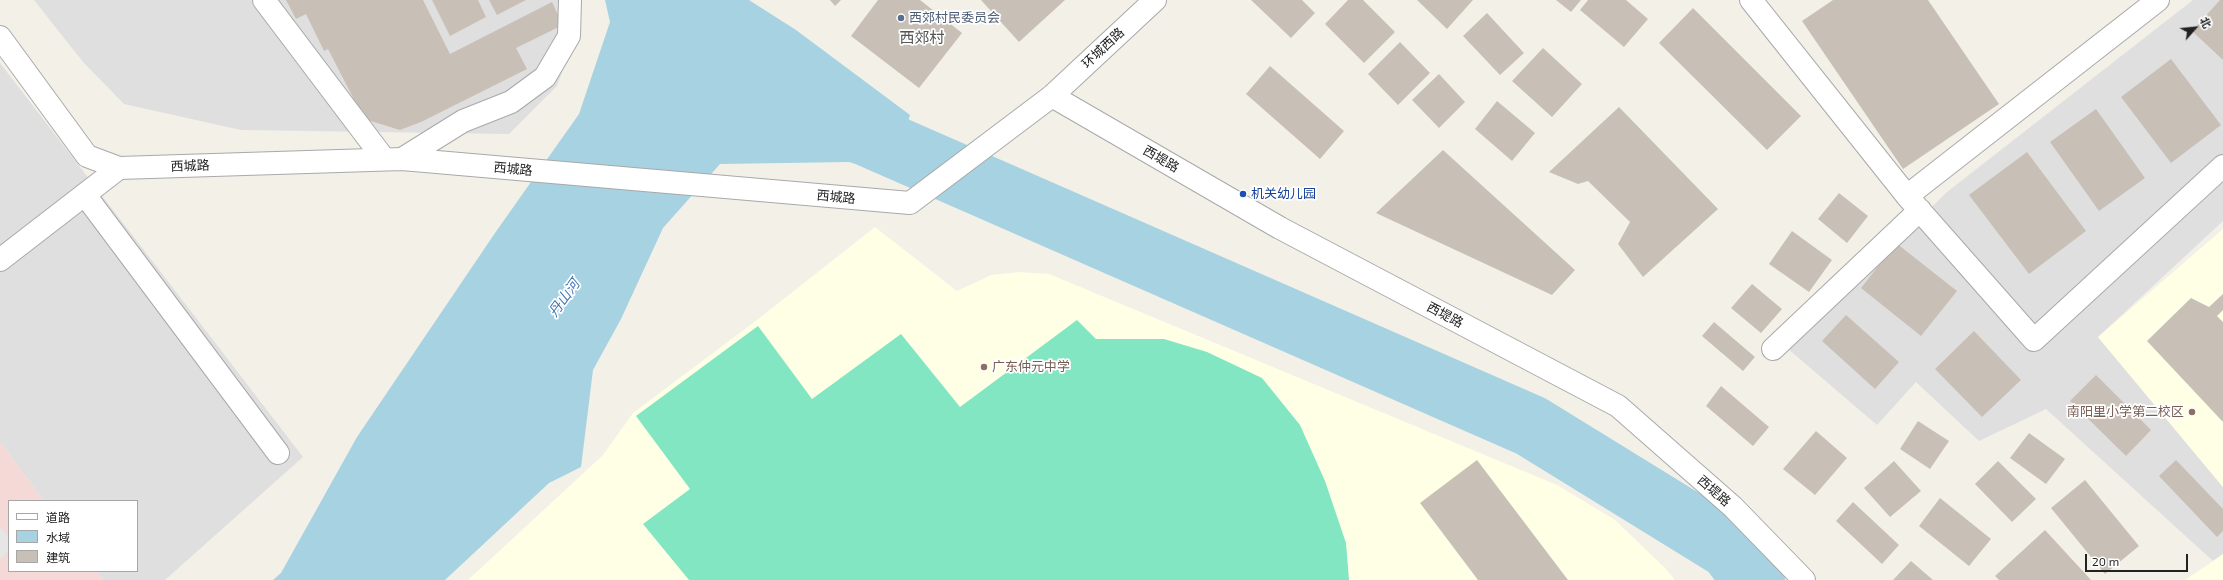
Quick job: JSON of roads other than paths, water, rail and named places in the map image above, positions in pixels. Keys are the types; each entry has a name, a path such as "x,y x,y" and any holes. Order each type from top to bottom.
{"street":[{"path":"264,0 393,159 463,121 511,102 545,77 569,36 570,0"},
{"name":"环城西路","path":"1052,96 1155,0"},
{"path":"1751,0 1913,203 2034,340 2223,166"},
{"path":"1773,349 1913,203 2158,0"},
{"name":"西城路","path":"0,37 87,156 119,168 393,159 910,203 1052,96"},
{"name":"西堤路","path":"1052,96 1280,228 1618,406 1733,508 1804,580"},
{"path":"0,260 119,168"},
{"path":"85,195 278,453"}],"water":[{"name":"丹山河","path":"605,0 749,0 796,30 910,115 892,174 849,162 720,164 663,228 621,319 593,370 581,467 549,483 445,580 273,580 281,573 357,437 495,233 579,114 610,22"}],"waterway":[{"path":"821,115 1531,426 1729,548 1754,580"}],"place":[{"name":"西郊村民委员会","path":"901,18"},
{"name":"机关幼儿园","path":"1243,194"},
{"name":"广东仲元中学","path":"984,367"},
{"name":"南阳里小学第二校区","path":"2192,412"}],"district":[{"name":"西郊村","path":"922,38"}]}
